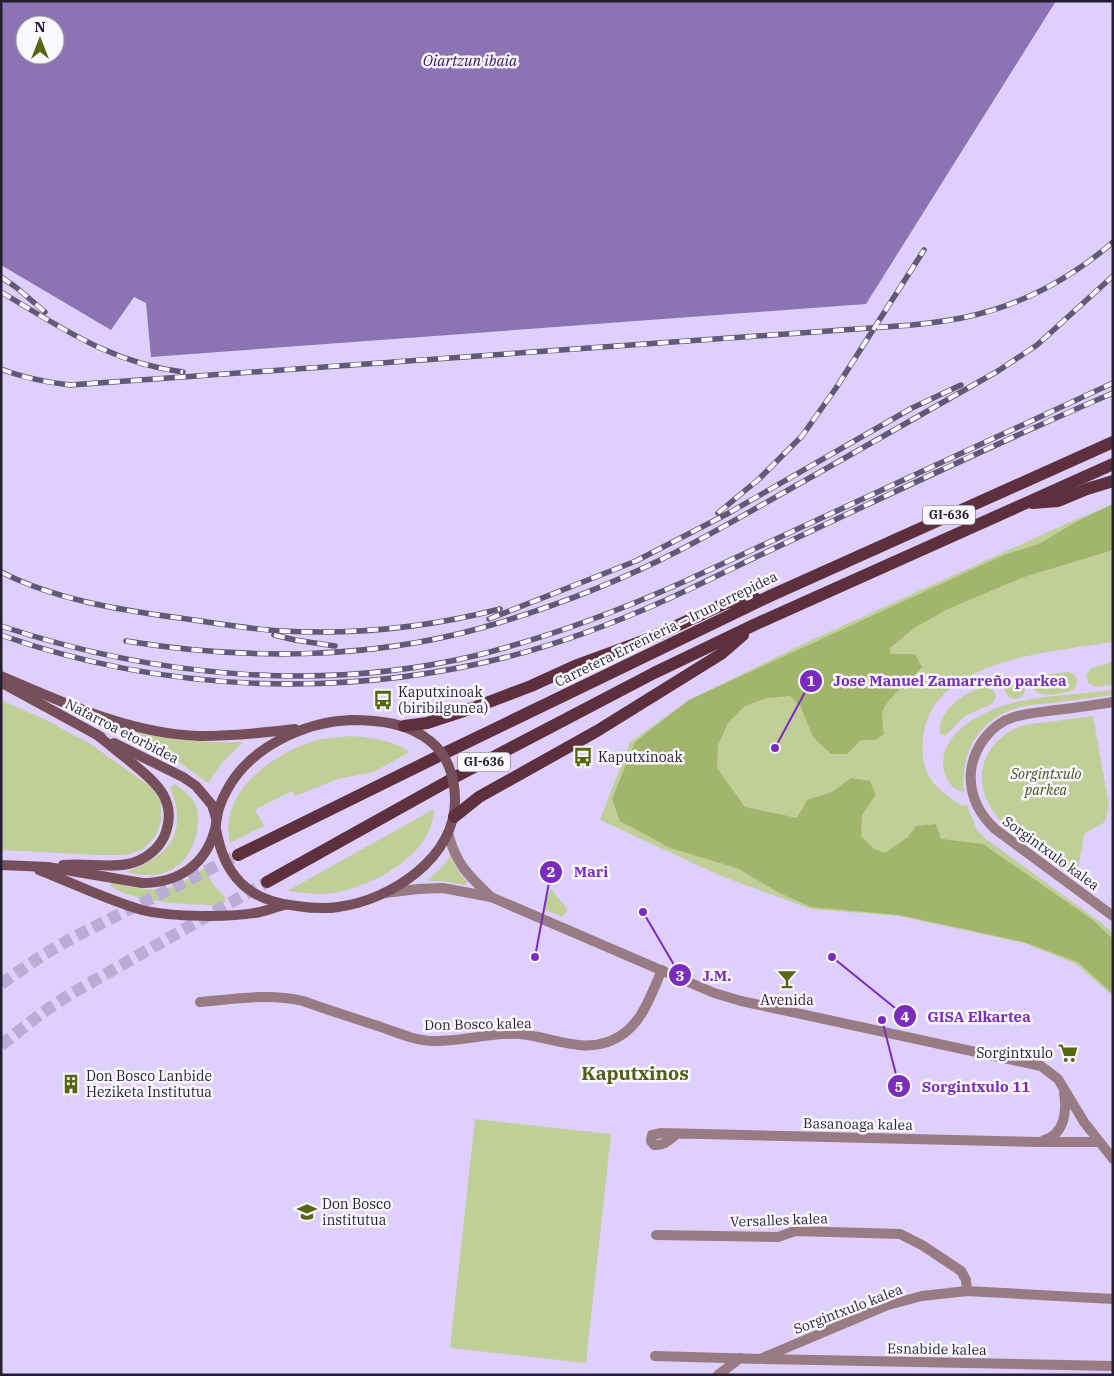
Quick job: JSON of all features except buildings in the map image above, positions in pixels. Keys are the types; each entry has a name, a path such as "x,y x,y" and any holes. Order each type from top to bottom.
{"main road":[{"path":"1099,448 1113,436"},
{"name":"Carretera Errenteria – Irun errepidea","path":"238,855 458,746 770,596 1113,442"},
{"name":"GI-636","path":"267,882 459,775 654,673 756,624 1113,464"},
{"path":"1022,504 1058,501 1113,481"},
{"path":"404,726 427,723 531,686 576,666 646,640 726,603 770,596"},
{"path":"454,817 479,797 597,731 721,654 756,624"},
{"name":"Nafarroa etorbidea","path":"1,676 105,718 158,731 198,736 239,736 308,727"},
{"name":"Nafarroa etorbidea","path":"1,682 196,786 212,806 222,853 227,864 242,884 254,893 286,905"},
{"path":"1,865 29,866 48,867 142,883 168,881 182,874 203,855 210,843 223,799 242,769 279,740 308,727 357,720 404,726 414,730 430,741 447,762 452,774 456,800 454,817 448,834 437,852 402,883 384,893 338,907 321,908 286,905 244,914 187,915 161,913 123,903 29,866"},
{"path":"48,867 71,864 126,864 139,861 153,851 162,841 166,830 169,813 162,791 153,780 96,734"}],"street":[{"name":"Sorgintxulo kalea","path":"1113,702 1024,715 1002,723 985,738 979,747 973,763 971,780 975,802 986,821 999,833 1113,916"},
{"path":"448,834 457,860 468,875 491,896"},
{"path":"384,893 443,888 491,896 714,993 758,1006 1034,1064 1053,1074 1085,1123 1113,1159"},
{"name":"Don Bosco kalea","path":"200,1002 271,996 286,997 410,1037 431,1041 454,1041 519,1034 565,1044 585,1046 603,1043 620,1036 632,1026 645,1009 662,970"},
{"path":"1063,1087 1066,1110 1061,1126 1062,1136 1072,1142 1076,1141 1083,1135 1085,1123"},
{"path":"1038,1142 1047,1140 1067,1118 1073,1116 1080,1118 1085,1123"},
{"name":"Basanoaga kalea","path":"678,1134 660,1146 654,1145 650,1141 652,1136 662,1133 1099,1142"},
{"name":"Versalles kalea","path":"656,1235 778,1237 795,1231 900,1234 922,1245 961,1271 966,1280 967,1291"},
{"name":"Sorgintxulo kalea","path":"655,1356 760,1359 888,1305 922,1296 967,1291 1113,1299"},
{"path":"718,1375 740,1358"},
{"name":"Esnabide kalea","path":"760,1359 1113,1366"}],"green space":[{"path":"1113,504 1113,642 1027,656 997,664 969,676 946,692 930,713 923,740 923,753 924,763 931,780 953,800 963,806 967,805 977,830 986,839 1113,933 1113,996 1076,964 1024,943 899,916 811,909 721,876 600,820 630,742 689,700 803,644"},
{"path":"1113,504 1113,550 1024,577 948,609 914,628 890,648 890,654 915,654 922,667 887,703 882,715 884,734 875,740 861,740 847,754 831,754 813,737 801,707 790,696 767,698 745,706 728,723 718,745 717,768 745,807 797,818 807,800 832,792 851,778 870,781 876,795 862,815 861,836 874,849 885,853 908,837 916,826 936,824 941,839 983,844 1093,920 1113,939 1113,994 1078,962 1024,942 899,915 811,907 778,892 737,868 670,848 620,821 612,799 635,742 689,700 1004,555 1039,544 1074,523"},
{"path":"1113,661 1113,685 1097,687 1089,684 1086,676 1090,669"},
{"path":"1067,672 1077,678 1077,684 1073,690 1046,695 1036,692 1033,686 1038,676"},
{"path":"1015,679 1022,682 1025,689 1022,696 1015,699 1008,696 1005,689 1008,682"},
{"path":"984,687 990,688 996,696 992,704 965,716 946,735 940,734 940,726 947,710 968,693"},
{"path":"1113,690 1113,695 1036,704 1011,710 999,716 988,723 973,743 965,766 964,792 951,785 947,779 944,771 944,757 948,744 968,723 981,715 1021,701"},
{"path":"1,700 44,719 89,743 151,787 161,802 161,822 155,837 143,849 126,855 1,850"},
{"name":"Sorgintxulo parkea","path":"1093,716 1109,805 1105,822 1084,834 1077,876 1001,821 991,808 984,794 983,766 988,753 997,742 1009,732 1024,725"},
{"path":"117,728 180,740 243,742 222,763 208,783 180,763 116,732"},
{"path":"352,736 389,742 410,752 374,772 338,779 295,796 292,791 255,810 264,826 230,843 228,825 232,808 240,792 252,778 281,755 298,747 314,741"},
{"path":"175,784 191,797 197,809 197,830 192,847 183,861 169,871 156,875 126,872 154,859 164,851 171,841 176,830 177,818 170,787"},
{"path":"434,809 431,826 423,841 398,866 382,875 366,883 333,893 316,894 287,891"},
{"path":"450,856 460,874 467,881 467,884 427,881 445,864"},
{"path":"204,868 215,887 225,897 225,902 221,905 180,904 146,899 119,891 110,885 113,883 140,888 161,889 181,883"},
{"path":"551,889 568,910 562,917 544,909 543,906"},
{"path":"475,1119 611,1134 586,1363 450,1348"}],"water":[{"name":"Oiartzun ibaia","path":"1,1 1056,1 866,304 151,357 146,303 134,297 111,330 1,265"}],"tunnel":[{"path":"1,984 43,955 74,937 238,855"},
{"path":"1,1045 69,995 267,882"}],"railway":[{"path":"1,369 35,379 70,385 919,324 952,320 986,312 1025,298 1063,279 1113,242"},
{"path":"718,513 759,479 802,436 836,388 924,250"},
{"path":"126,641 170,647 259,654 349,651 438,639 481,628 556,604 630,574 694,543 998,371 1037,345 1113,276"},
{"path":"1,277 45,312"},
{"path":"1,292 66,331 110,352 133,361 183,372"},
{"path":"1,626 58,643 117,657 176,667 236,674 296,676 356,674 415,667 474,656 553,633 605,615 656,594 1113,383"},
{"path":"489,619 636,561 727,514 912,408 961,385"},
{"path":"1,635 62,654 125,668 188,678 252,683 317,684 381,679 444,670 507,657 569,639 649,608 933,474 1113,393"},
{"path":"1,572 44,590 111,607 231,626 269,630 309,632 364,631 447,621 500,609"},
{"path":"274,635 335,646"}],"place":[{"name":"Kaputxinoak (biribilgunea)","path":"383,700"},
{"name":"Jose Manuel Zamarreño parkea","path":"775,748"},
{"name":"Kaputxinoak","path":"583,757"},
{"name":"J.M.","path":"643,912"},
{"name":"Mari","path":"535,957"},
{"name":"GISA Elkartea","path":"832,957"},
{"name":"Avenida","path":"787,979"},
{"name":"Sorgintxulo 11","path":"882,1020"},
{"name":"Sorgintxulo","path":"1068,1053"},
{"name":"Don Bosco Lanbide Heziketa Institutua","path":"71,1084"},
{"name":"Don Bosco institutua","path":"307,1212"}],"district":[{"name":"Kaputxinos","path":"635,1073"}]}
